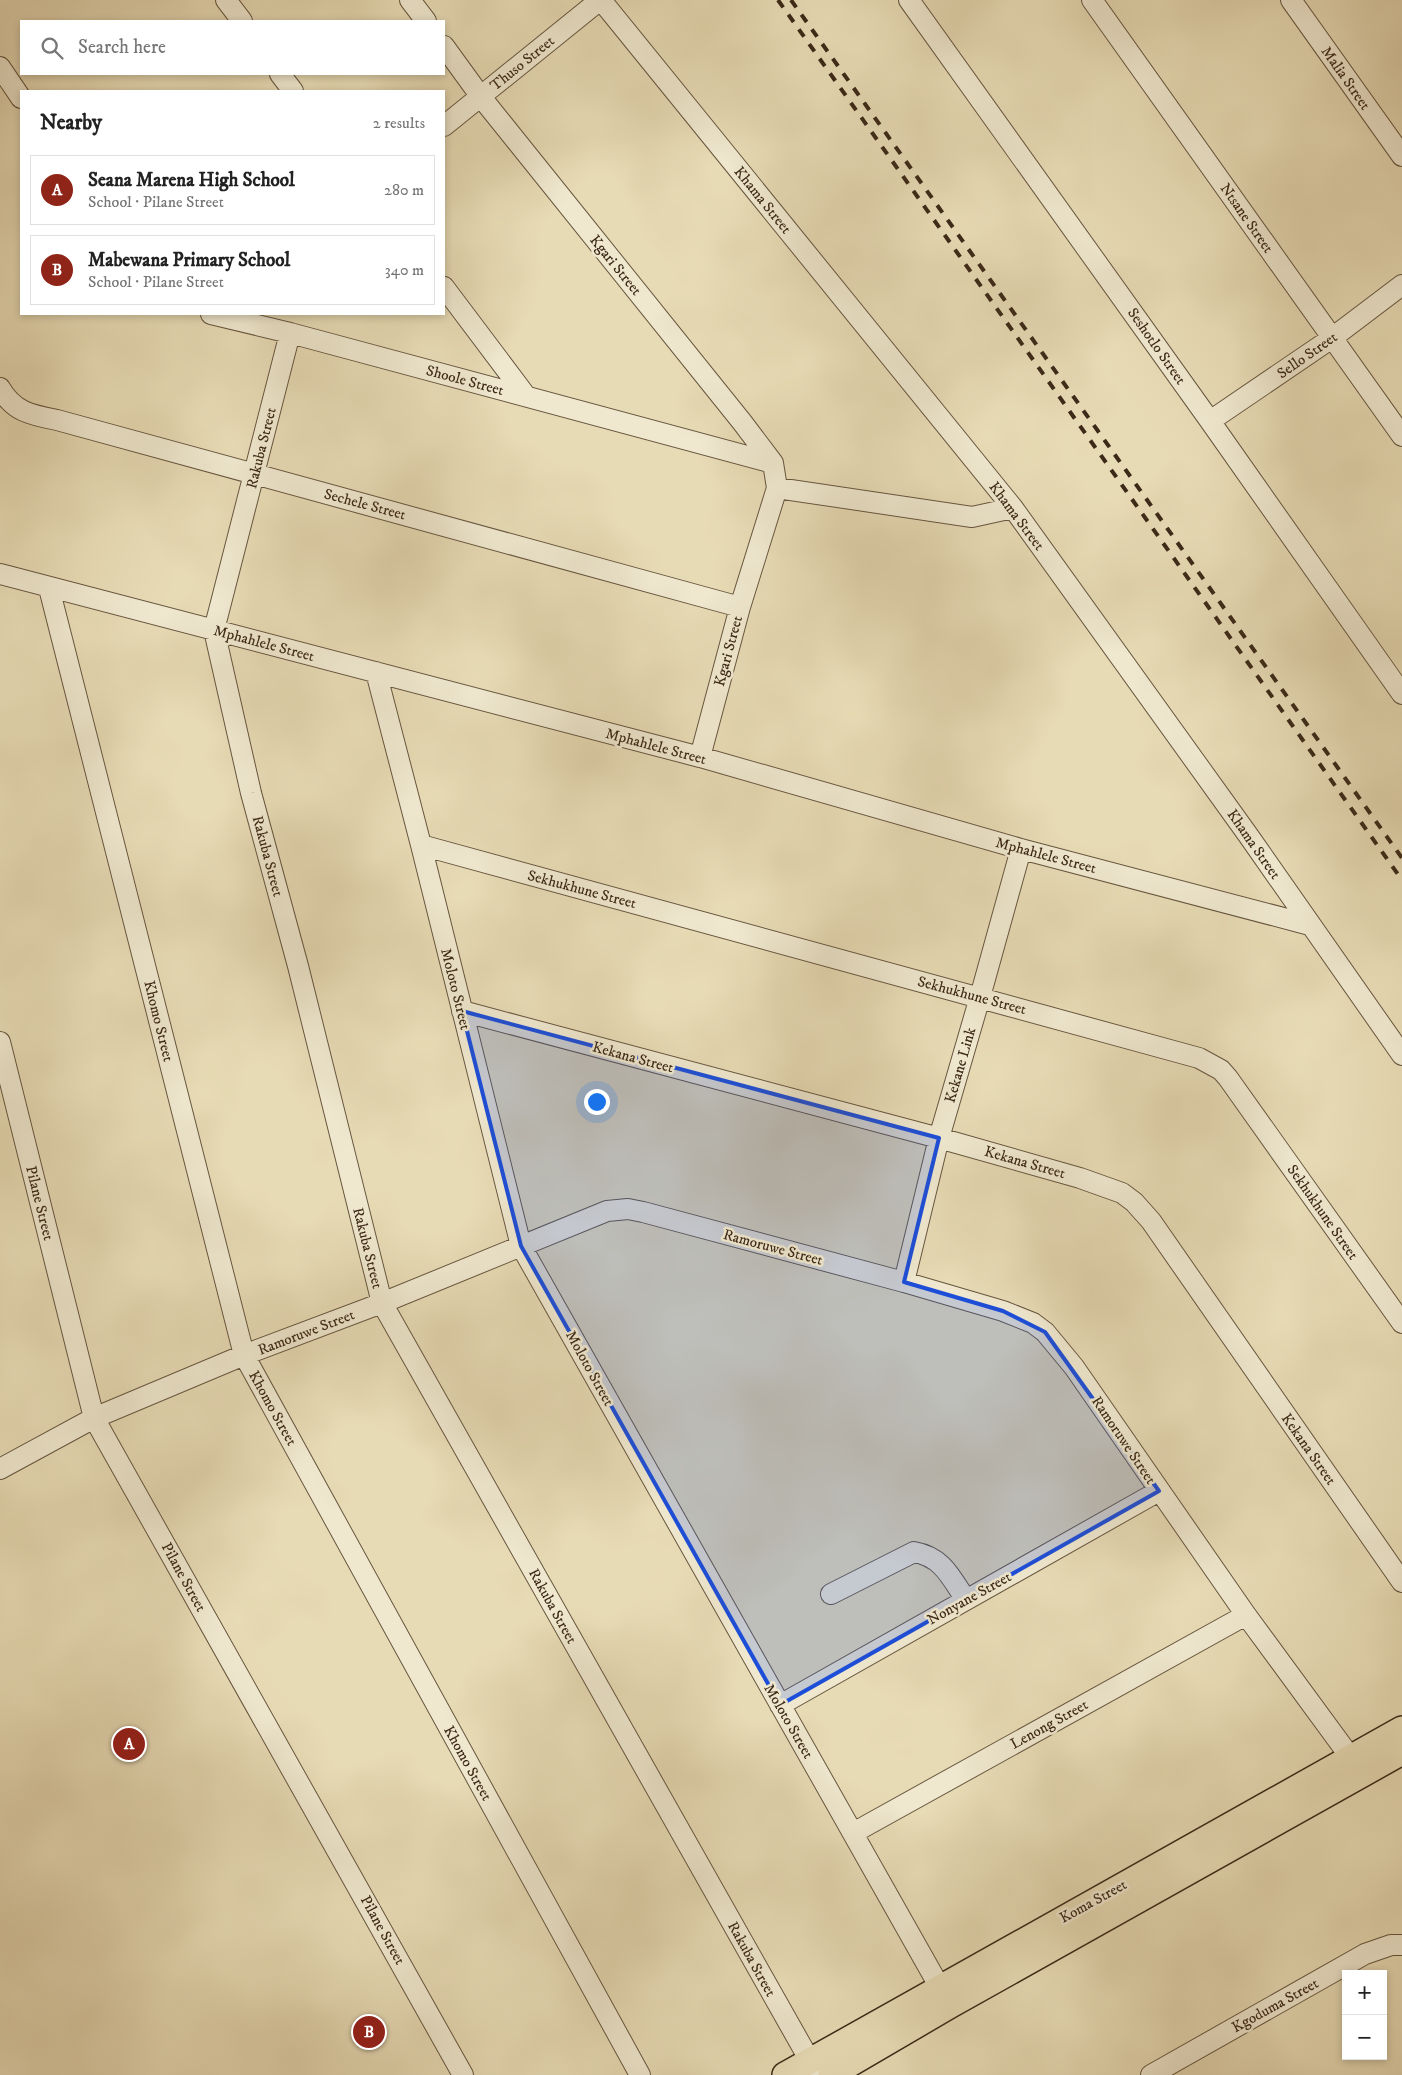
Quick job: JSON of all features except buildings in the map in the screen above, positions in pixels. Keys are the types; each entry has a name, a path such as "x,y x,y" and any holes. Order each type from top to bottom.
{"main road":[{"name":"Koma Street","path":"785,2075 814,2068 1356,1765 1402,1728"},
{"name":"Koma Street","path":"1356,1765 1402,1752"},
{"name":"Koma Street","path":"831,2075 944,1996"}],"street":[{"path":"226,0 241,20"},
{"path":"410,0 425,20"},
{"name":"Thuso Street","path":"445,125 601,0"},
{"name":"Khama Street","path":"601,0 1013,508 1402,1054"},
{"name":"Seshotlo Street","path":"909,0 1210,421 1402,694"},
{"name":"Ntsane Street","path":"1092,0 1402,436"},
{"name":"Malia Street","path":"1291,0 1402,156"},
{"name":"Kgari Street","path":"445,47 481,97 773,463 777,488 740,606 700,757"},
{"path":"0,67 20,97"},
{"path":"281,75 292,90"},
{"name":"Sello Street","path":"1210,421 1332,338 1402,284"},
{"path":"445,288 526,396"},
{"name":"Shoole Street","path":"214,315 290,333 773,463"},
{"name":"Rakuba Street","path":"290,333 214,630 251,793 298,966 382,1303 814,2068"},
{"name":"Sechele Street","path":"0,388 6,399 19,409 32,415 67,422 740,606"},
{"path":"719,449 742,422"},
{"path":"777,488 972,517 1013,508"},
{"name":"Mphahlele Street","path":"0,574 700,757 1021,849 1310,925"},
{"name":"Khomo Street","path":"49,588 244,1355 640,2075"},
{"name":"Moloto Street","path":"376,672 521,1246 944,1996"},
{"name":"Sekhukhune Street","path":"421,845 1199,1058 1220,1070 1402,1323"},
{"name":"Kekane Link","path":"904,1282 939,1138 1021,849"},
{"name":"Kekana Street","path":"462,1011 939,1138 1108,1186 1122,1192 1151,1221 1402,1582"},
{"name":"Pilane Street","path":"0,1042 94,1418 464,2075"},
{"name":"Ramoruwe Street","path":"0,1469 94,1418 244,1355 382,1303 607,1211 628,1209 904,1282 1003,1311 1046,1332 1074,1367 1246,1615 1356,1765"},
{"name":"Nonyane Street","path":"780,1705 1159,1492"},
{"path":"831,1594 914,1552 928,1554 937,1561 966,1600"},
{"name":"Lenong Street","path":"853,1833 1246,1615"},
{"name":"Kgoduma Street","path":"1151,2075 1365,1954 1391,1945 1402,1945"}],"highlighted area":[{"path":"462,1011 939,1138 904,1282 1003,1311 1045,1332 1159,1491 780,1705 521,1246"}],"railway":[{"path":"778,0 1402,880"},
{"path":"791,0 1402,858"}],"place":[{"name":"Seana Marena High School","path":"129,1744"},
{"name":"Mabewana Primary School","path":"369,2032"}]}
